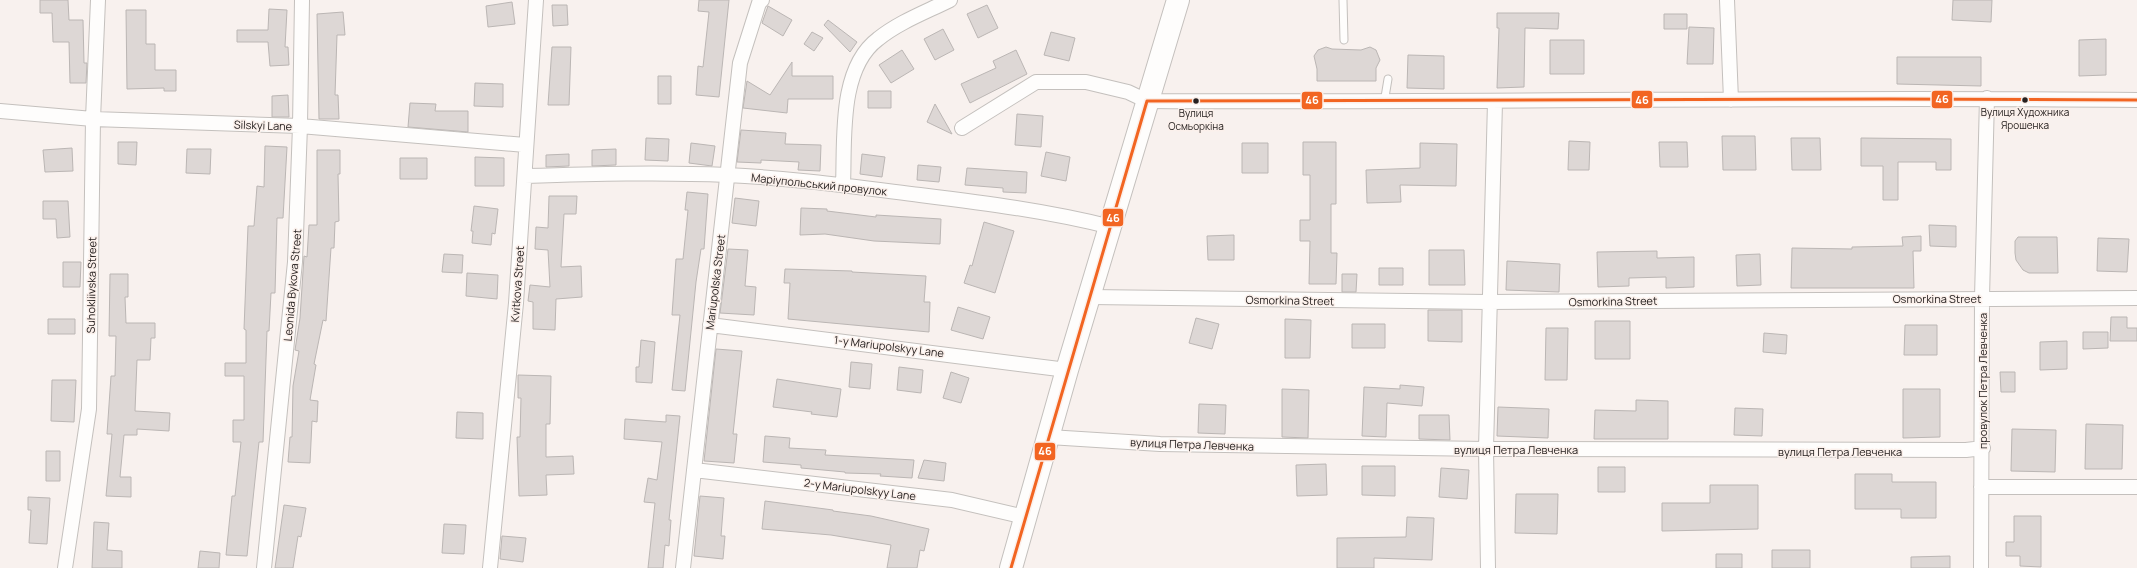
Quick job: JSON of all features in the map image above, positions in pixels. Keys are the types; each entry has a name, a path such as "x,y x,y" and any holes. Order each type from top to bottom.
{"main road":[{"path":"1011,568 1067,370 1111,227 1146,101 1178,0"}],"street":[{"name":"Suhokliivska Street","path":"65,568 89,409 93,119 98,0"},
{"name":"Leonida Bykova Street","path":"264,568 295,262 300,126 302,0"},
{"name":"Kvitkova Street","path":"490,568 516,303 525,176 525,145 536,0"},
{"name":"Mariupolska Street","path":"683,568 710,325 729,175 740,62 759,2 762,0"},
{"path":"843,185 846,104 850,84 857,67 876,40 895,26 950,0"},
{"path":"1727,0 1731,100"},
{"path":"962,128 1036,82 1086,82 1128,92 1146,101 1384,103 1987,98 2137,100"},
{"name":"провулок Петра Левченка","path":"1981,568 1982,298 1987,98"},
{"path":"1488,568 1486,449 1488,302 1495,102"},
{"name":"Silskyi Lane","path":"0,111 93,119 300,126 525,145"},
{"name":"Маріупольський провулок","path":"525,176 643,172 729,175 843,185 1051,213 1111,227"},
{"name":"Osmorkina Street","path":"1090,297 1488,302 2137,298"},
{"name":"1-y Mariupolskyy Lane","path":"710,325 1000,360 1067,370"},
{"name":"вулиця Петра Левченка","path":"1049,437 1160,444 1486,449 1777,451 1966,450 1982,448"},
{"name":"2-y Mariupolskyy Lane","path":"694,470 952,500 1025,517"},
{"path":"1981,487 2137,487"}],"lane":[{"path":"1343,0 1344,40"},
{"path":"1384,103 1388,79"}],"building":[{"path":"40,0 68,0 69,20 83,20 84,63 87,63 86,83 70,83 69,42 53,42 52,13 40,13"},
{"path":"699,0 729,0 719,97 696,95 698,66 703,67 709,12 698,11"},
{"path":"1953,0 1992,0 1991,22 1952,20"},
{"path":"512,2 515,24 488,27 486,6"},
{"path":"552,5 567,5 568,25 553,26"},
{"path":"987,5 998,28 978,38 967,14"},
{"path":"768,6 792,20 783,36 762,23"},
{"path":"269,9 287,10 285,47 288,47 289,65 270,66 268,42 237,42 237,30 268,30"},
{"path":"126,10 146,10 146,44 155,44 155,70 176,70 176,91 164,91 164,88 127,89"},
{"path":"343,12 345,35 337,35 335,95 338,95 339,119 319,119 317,14"},
{"path":"1497,13 1559,13 1558,29 1525,28 1524,87 1497,88 1499,28 1497,28"},
{"path":"1664,14 1687,14 1687,29 1664,29"},
{"path":"828,20 857,42 850,52 824,25"},
{"path":"1689,27 1714,28 1713,64 1687,64"},
{"path":"943,29 954,50 935,60 924,39"},
{"path":"812,32 823,38 814,51 804,44"},
{"path":"1051,32 1075,38 1069,61 1044,55"},
{"path":"2106,39 2106,75 2079,76 2079,40"},
{"path":"1550,40 1584,40 1584,74 1550,74"},
{"path":"552,47 571,47 569,105 548,105"},
{"path":"1326,47 1332,49 1361,50 1370,47 1376,50 1380,60 1376,68 1376,81 1317,81 1317,69 1314,56 1318,50"},
{"path":"902,50 914,69 891,83 879,65"},
{"path":"1016,50 1027,74 970,103 961,84 996,68 993,61"},
{"path":"1408,55 1444,56 1444,89 1407,88"},
{"path":"1897,57 1981,57 1981,86 1897,84"},
{"path":"792,62 792,76 833,76 833,99 788,99 787,113 743,108 747,81 770,95"},
{"path":"658,76 671,76 671,104 658,104"},
{"path":"475,83 503,84 503,107 474,106"},
{"path":"868,91 891,91 891,108 868,108"},
{"path":"288,95 289,117 272,117 272,96"},
{"path":"410,103 436,104 435,111 468,111 468,132 408,127"},
{"path":"935,104 952,134 927,122"},
{"path":"1017,114 1043,116 1041,147 1015,145"},
{"path":"741,130 786,133 785,144 821,145 820,171 798,170 799,162 761,160 761,163 737,162"},
{"path":"1722,136 1755,136 1756,170 1723,170"},
{"path":"646,138 669,139 668,161 645,160"},
{"path":"1791,138 1820,138 1821,170 1792,170"},
{"path":"1861,138 1951,139 1951,170 1936,170 1936,162 1898,162 1898,200 1883,200 1883,166 1861,166"},
{"path":"1569,141 1590,142 1589,170 1568,170"},
{"path":"118,142 137,142 136,165 118,164"},
{"path":"1303,142 1336,142 1336,204 1331,204 1331,253 1337,253 1336,284 1309,284 1310,241 1300,241 1300,220 1310,220 1310,175 1303,175"},
{"path":"1659,142 1687,142 1688,167 1660,167"},
{"path":"691,143 715,146 712,166 689,163"},
{"path":"1242,143 1268,143 1268,173 1242,173"},
{"path":"1420,143 1457,144 1456,186 1400,185 1401,202 1367,203 1366,170 1420,168"},
{"path":"265,146 287,147 283,218 277,218 275,293 271,293 269,331 267,331 263,442 259,442 247,556 226,555 232,496 235,496 241,442 233,442 233,420 244,420 244,376 225,376 225,363 246,363 246,330 244,329 248,226 254,226 257,186 264,187"},
{"path":"72,148 73,171 45,172 43,150"},
{"path":"187,149 211,149 210,174 186,173"},
{"path":"616,149 616,165 592,166 592,150"},
{"path":"317,150 340,150 340,174 338,174 339,221 335,222 334,248 331,248 326,321 323,320 314,364 316,365 310,400 318,401 317,422 312,421 310,463 288,462 290,437 292,437 293,386 299,351 295,350 300,318 304,256 307,257 309,225 317,225"},
{"path":"1046,152 1070,157 1066,181 1041,176"},
{"path":"569,154 569,166 546,167 546,155"},
{"path":"862,154 885,157 882,177 860,174"},
{"path":"475,157 504,158 504,186 475,186"},
{"path":"400,158 427,158 427,179 400,179"},
{"path":"918,165 941,167 939,182 917,180"},
{"path":"967,168 1027,172 1026,193 1003,192 1003,188 965,185"},
{"path":"687,192 708,194 704,249 701,249 696,282 685,391 672,390 680,315 672,315 676,259 683,259 688,210 685,210"},
{"path":"549,196 577,196 576,214 564,214 561,267 581,266 582,297 556,299 555,330 533,329 533,302 528,301 530,285 550,287 548,250 535,249 536,227 548,228"},
{"path":"735,198 759,201 756,226 732,223"},
{"path":"43,201 68,201 70,237 57,238 56,219 43,219"},
{"path":"474,206 498,209 495,234 492,233 491,245 472,243 473,231 471,231"},
{"path":"801,208 827,209 827,211 876,217 876,215 941,219 940,244 874,241 825,234 800,235"},
{"path":"984,222 1014,231 995,293 964,283 970,265 972,266"},
{"path":"1929,225 1956,226 1956,247 1930,246"},
{"path":"1234,235 1234,260 1208,260 1207,236"},
{"path":"1921,236 1921,251 1913,251 1914,288 1791,288 1792,248 1852,249 1852,247 1903,246 1902,237"},
{"path":"2018,237 2057,237 2058,273 2029,273 2023,270 2016,260 2015,241"},
{"path":"2098,238 2129,239 2127,272 2097,271"},
{"path":"728,249 748,250 745,286 756,287 754,315 720,313"},
{"path":"1429,250 1464,250 1465,285 1429,285"},
{"path":"1657,251 1657,258 1694,257 1694,287 1666,288 1666,277 1629,278 1629,286 1598,287 1597,252"},
{"path":"444,254 463,255 462,273 442,272"},
{"path":"1760,254 1761,285 1737,286 1736,255"},
{"path":"1507,261 1560,264 1559,292 1506,290"},
{"path":"63,262 81,262 80,287 63,287"},
{"path":"1379,268 1403,268 1403,285 1379,285"},
{"path":"785,269 852,271 926,276 924,302 930,302 929,332 788,319 790,283 784,283"},
{"path":"467,273 498,275 497,299 466,296"},
{"path":"110,274 128,274 128,297 125,297 126,323 155,323 155,338 151,338 150,360 137,360 135,411 170,413 169,431 137,429 137,435 124,435 120,477 131,477 131,497 106,496 112,434 107,434 111,376 115,376 116,336 109,336"},
{"path":"1342,274 1357,274 1356,292 1342,292"},
{"path":"958,307 990,317 983,339 951,330"},
{"path":"1428,310 1462,310 1462,342 1428,341"},
{"path":"2111,317 2127,317 2127,328 2137,328 2137,341 2110,341"},
{"path":"1196,318 1219,324 1212,349 1189,343"},
{"path":"48,319 75,319 75,334 48,334"},
{"path":"1285,319 1311,320 1310,358 1285,358"},
{"path":"1595,321 1630,321 1630,359 1595,359"},
{"path":"1352,324 1385,324 1385,348 1352,348"},
{"path":"1905,325 1937,325 1937,355 1904,355"},
{"path":"1546,328 1568,328 1567,380 1545,380"},
{"path":"2083,332 2108,332 2108,348 2083,349"},
{"path":"1764,333 1787,335 1786,354 1763,352"},
{"path":"641,340 655,342 652,383 636,382 636,367 639,367"},
{"path":"2067,341 2067,369 2040,370 2040,342"},
{"path":"716,349 742,351 733,434 737,434 734,463 704,461"},
{"path":"851,362 872,364 870,389 849,387"},
{"path":"899,367 923,370 921,393 897,390"},
{"path":"951,372 969,378 961,403 943,398"},
{"path":"2000,372 2015,372 2015,392 2001,392"},
{"path":"518,375 551,376 550,424 546,424 546,457 573,456 574,474 546,475 547,495 519,496 517,437 520,437 521,398 518,398"},
{"path":"777,379 841,389 837,417 773,407"},
{"path":"52,380 76,380 74,422 51,421"},
{"path":"1400,385 1424,387 1422,406 1387,403 1386,437 1362,436 1364,387 1400,389"},
{"path":"1282,389 1309,390 1308,438 1282,437"},
{"path":"1903,389 1940,389 1940,437 1903,438"},
{"path":"1636,400 1668,401 1668,439 1594,439 1595,410 1636,411"},
{"path":"1199,404 1226,405 1225,434 1198,433"},
{"path":"1498,407 1549,409 1548,438 1497,436"},
{"path":"1735,408 1763,409 1762,436 1734,435"},
{"path":"457,412 483,413 483,439 456,438"},
{"path":"666,415 680,416 669,520 671,520 669,546 665,545 663,568 648,568 655,503 644,502 648,478 657,480 662,442 624,439 625,419 666,422"},
{"path":"1419,415 1449,415 1450,440 1419,439"},
{"path":"2086,424 2123,425 2122,469 2085,469"},
{"path":"2012,429 2056,430 2055,472 2011,471"},
{"path":"765,436 790,438 789,448 826,450 825,455 914,460 912,478 880,476 881,474 845,473 801,468 801,465 763,462"},
{"path":"46,451 60,451 60,481 46,481"},
{"path":"924,460 946,463 944,481 918,478"},
{"path":"1326,464 1327,495 1297,496 1296,465"},
{"path":"1362,466 1395,466 1395,496 1362,495"},
{"path":"1598,467 1625,467 1625,492 1598,492"},
{"path":"1441,468 1469,470 1467,499 1439,497"},
{"path":"1855,474 1892,474 1892,482 1936,482 1936,518 1901,518 1901,509 1855,509"},
{"path":"1710,485 1758,485 1758,529 1662,531 1662,503 1710,503"},
{"path":"1516,494 1558,494 1557,534 1515,533"},
{"path":"700,496 724,498 721,536 725,536 723,559 694,556"},
{"path":"28,497 50,498 47,544 29,543 31,510 28,510"},
{"path":"765,501 871,516 929,529 924,551 920,550 917,568 887,568 891,545 831,535 762,529"},
{"path":"284,505 306,508 301,537 298,536 293,568 275,568"},
{"path":"2014,516 2041,516 2041,567 2020,566 2020,556 2006,556 2006,542 2014,542"},
{"path":"1407,517 1434,518 1432,560 1374,558 1374,568 1337,568 1337,538 1406,537"},
{"path":"94,522 109,523 107,550 122,551 122,568 92,568"},
{"path":"444,524 466,525 464,554 442,553"},
{"path":"502,536 526,538 523,562 500,559"},
{"path":"1772,550 1810,550 1810,568 1772,568"},
{"path":"200,551 220,553 219,568 198,568"},
{"path":"1716,554 1742,554 1742,568 1716,568"},
{"path":"1950,556 1950,568 1911,568 1911,557"}],"transit line":[{"name":"46","path":"1147,101 1890,99 2137,100"},
{"name":"46","path":"1011,568 1147,101"}],"place":[{"name":"Вулиця Художника Ярошенка","path":"2025,100"},
{"name":"Вулиця Осмьоркіна","path":"1196,101"}]}
